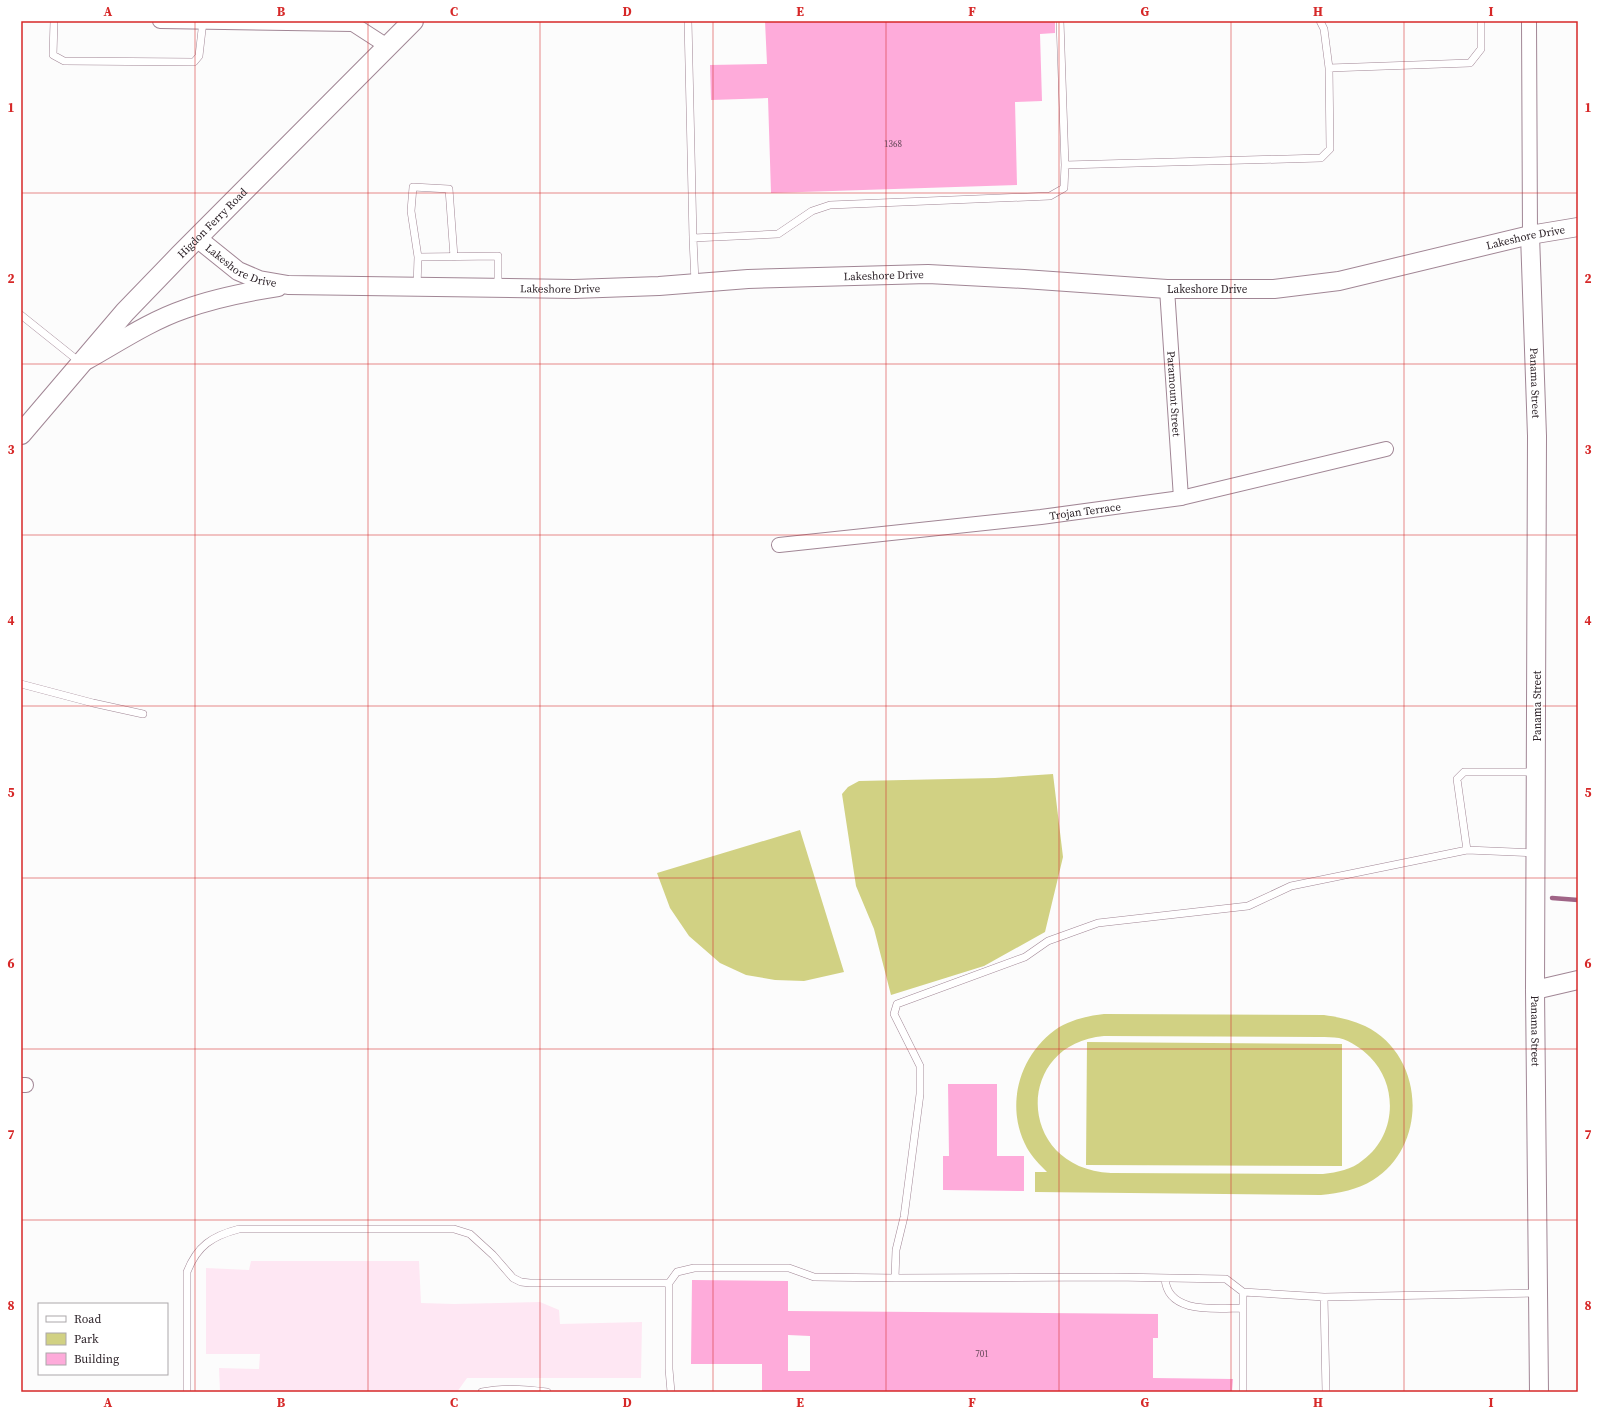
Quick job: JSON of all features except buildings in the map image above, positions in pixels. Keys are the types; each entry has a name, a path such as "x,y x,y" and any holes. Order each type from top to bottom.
{"main road":[{"name":"Higdon Ferry Road","path":"21,434 125,312 412,21"}],"street":[{"path":"160,21 335,22 353,24 387,46"},
{"name":"Panama Street","path":"1529,21 1530,235 1537,436 1535,990 1539,1392"},
{"name":"Lakeshore Drive","path":"197,238 238,271 259,280 288,285 574,289 748,280 928,274 1167,289 1274,289 1339,282 1530,235 1578,228"},
{"path":"81,363 161,319 185,309 222,298 288,285"},
{"name":"Paramount Street","path":"1167,289 1181,498"},
{"name":"Trojan Terrace","path":"779,545 1041,517 1181,498 1386,449"},
{"path":"1535,990 1578,980"}],"lane":[{"path":"54,21 53,55 64,61 71,62 194,62 199,56 202,21"},
{"path":"688,21 695,283"},
{"path":"693,238 778,234 812,211 830,205 1050,196 1064,188 1065,165 1060,21"},
{"path":"1065,165 1321,158 1330,150 1329,68 1324,29 1320,21"},
{"path":"1329,68 1470,63 1481,49 1481,21"},
{"path":"417,287 418,257 412,211 413,186 449,189 454,257"},
{"path":"418,257 498,256 498,288"},
{"path":"21,315 81,363"},
{"path":"21,684 93,703 143,714"},
{"path":"1467,850 1457,779 1464,772 1536,772"},
{"path":"895,1278 896,1250 904,1218 920,1094 920,1066 894,1014 897,1004 1025,957 1048,941 1098,922 1248,906 1291,886 1467,850 1536,853"},
{"path":"187,1392 187,1272 192,1259 205,1244 221,1234 239,1229 454,1229 470,1234 493,1255 513,1278 521,1282 669,1283"},
{"path":"671,1392 669,1369 669,1283 677,1272 694,1268 790,1268 814,1277 1165,1278 1226,1280 1243,1292 1324,1297 1538,1293"},
{"path":"1165,1278 1168,1294 1178,1302 1186,1305 1202,1307 1243,1308"},
{"path":"1243,1292 1243,1392"},
{"path":"1324,1297 1326,1392"},
{"path":"482,1392 491,1390 524,1389 547,1392"}],"shaded area":[{"path":"251,1261 419,1261 421,1303 454,1304 540,1302 559,1310 560,1324 642,1322 641,1378 467,1378 457,1392 220,1392 219,1368 259,1369 260,1354 206,1354 206,1268 249,1270"}],"green space":[{"path":"1053,774 1063,857 1045,932 984,966 891,995 874,929 856,886 842,794 848,787 859,781 995,778"},
{"path":"800,830 844,972 804,981 775,980 746,975 720,963 689,936 670,908 657,873"},
{"path":"1104,1014 1324,1015 1345,1019 1365,1026 1385,1040 1399,1057 1409,1078 1412,1101 1411,1124 1404,1145 1391,1165 1373,1180 1355,1189 1321,1195 1035,1192 1035,1172 1047,1172 1029,1151 1020,1133 1016,1100 1024,1069 1032,1054 1042,1041 1055,1030 1072,1021","holes":["1104,1036 1334,1037 1343,1039 1352,1043 1363,1051 1370,1057 1379,1069 1386,1082 1389,1096 1390,1110 1387,1125 1382,1138 1374,1150 1363,1160 1344,1170 1323,1174 1111,1173 1080,1166 1057,1151 1043,1130 1038,1106 1041,1082 1053,1060 1074,1044"]},
{"path":"1087,1042 1342,1044 1342,1166 1086,1165"}],"waterway":[{"path":"1552,898 1578,900"}]}
